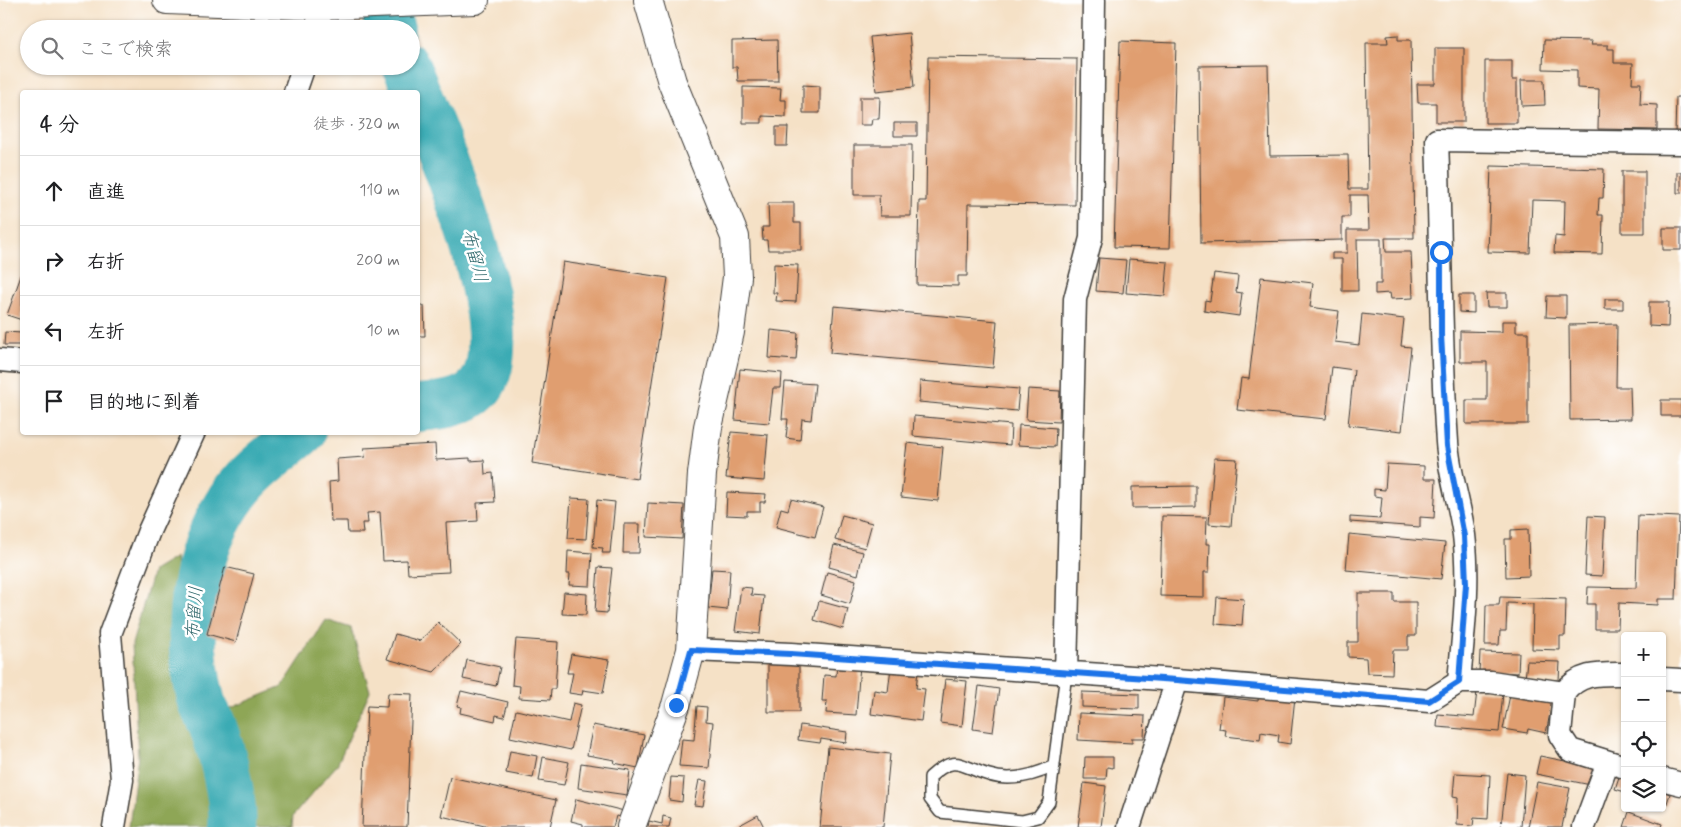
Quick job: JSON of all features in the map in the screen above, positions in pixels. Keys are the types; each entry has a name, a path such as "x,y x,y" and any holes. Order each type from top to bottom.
{"street":[{"path":"167,0 211,2 319,17 353,5 475,0"},
{"path":"631,827 676,705 691,650 702,474 708,427 730,332 736,287 735,237 672,82 648,0"},
{"path":"1066,674 1075,299 1091,238 1094,0"},
{"path":"297,90 301,75"},
{"path":"1459,682 1466,584 1464,536 1447,446 1441,334 1441,252 1437,140 1681,143"},
{"path":"0,360 20,362"},
{"path":"114,827 122,780 110,634 149,531 193,435"},
{"path":"691,650 791,654 1177,680 1429,701 1459,682 1492,682 1564,693"},
{"path":"1584,827 1617,765 1570,750 1560,735 1564,693 1572,682 1588,674 1621,674"},
{"path":"1129,827 1177,680"},
{"path":"1666,780 1681,784"}],"lane":[{"path":"1054,766 1031,777 991,776 963,764 943,765 930,777 930,799 940,812 1022,821 1038,817 1049,802 1054,766 1066,674"}],"green space":[{"path":"176,557 181,622 180,697 226,710 282,687 326,620 351,628 370,691 337,765 293,816 292,827 129,827 138,756 132,644 153,571"}],"building":[{"path":"909,33 914,87 876,91 870,37"},
{"path":"1398,35 1398,40 1411,40 1414,238 1385,238 1386,252 1411,252 1413,298 1391,299 1390,293 1375,294 1375,284 1381,284 1381,239 1357,239 1358,291 1342,291 1342,259 1332,259 1332,253 1347,253 1347,230 1369,230 1368,195 1350,195 1350,217 1342,217 1342,240 1201,243 1199,66 1268,65 1270,156 1348,155 1349,189 1368,189 1366,43 1388,43 1387,36"},
{"path":"777,40 778,81 738,81 737,67 732,67 732,41"},
{"path":"1544,40 1592,41 1591,45 1608,45 1608,49 1614,49 1614,63 1633,63 1632,83 1641,83 1640,104 1657,105 1657,130 1598,129 1599,89 1577,88 1577,70 1543,69"},
{"path":"1120,41 1176,43 1170,248 1114,247"},
{"path":"1435,48 1464,48 1464,122 1436,122 1436,103 1418,103 1417,84 1435,84"},
{"path":"928,57 1077,59 1075,205 968,204 967,276 958,276 958,286 917,285 919,201 926,201"},
{"path":"1485,61 1512,61 1512,80 1517,80 1517,123 1485,123"},
{"path":"1521,80 1544,80 1545,105 1522,106"},
{"path":"803,85 820,86 820,113 803,113"},
{"path":"743,87 781,88 780,100 786,100 786,117 762,116 762,123 743,123"},
{"path":"860,97 880,97 879,119 872,119 871,125 860,125"},
{"path":"1676,97 1681,97 1681,134 1675,134"},
{"path":"894,123 917,123 917,136 894,136"},
{"path":"776,127 788,127 787,146 776,146"},
{"path":"854,145 912,145 911,216 880,216 879,195 854,195"},
{"path":"1491,166 1604,169 1603,198 1599,198 1598,215 1603,215 1602,254 1554,253 1555,236 1564,237 1565,201 1532,200 1530,253 1488,252"},
{"path":"1622,171 1645,171 1645,233 1622,233"},
{"path":"1677,172 1681,172 1681,193 1677,193"},
{"path":"768,203 794,203 794,223 801,223 801,250 768,250 767,240 763,240 762,227 769,227"},
{"path":"1663,228 1681,228 1681,250 1663,250"},
{"path":"1099,258 1126,260 1123,293 1096,291"},
{"path":"1129,259 1168,262 1165,296 1126,293"},
{"path":"563,262 668,278 637,479 532,463"},
{"path":"774,264 798,265 796,302 776,301 777,293 773,293"},
{"path":"1214,273 1238,276 1236,292 1242,293 1239,316 1204,311 1205,300 1210,301"},
{"path":"1261,277 1313,283 1310,307 1339,311 1335,342 1359,345 1362,314 1404,319 1401,346 1411,347 1402,431 1348,425 1354,370 1332,367 1326,419 1237,410 1241,378 1249,379"},
{"path":"20,279 20,319 7,315"},
{"path":"1486,293 1507,293 1507,307 1487,307"},
{"path":"1459,295 1474,295 1474,313 1459,312"},
{"path":"1547,296 1566,296 1566,318 1546,317"},
{"path":"1605,299 1623,299 1623,309 1605,309"},
{"path":"1649,302 1669,302 1668,327 1649,326"},
{"path":"420,306 424,306 425,336 420,336"},
{"path":"834,306 997,321 993,368 830,353"},
{"path":"1502,321 1516,321 1516,332 1528,332 1528,424 1466,424 1466,400 1487,400 1487,362 1460,362 1460,331 1502,332"},
{"path":"1617,324 1616,387 1630,387 1631,419 1570,420 1569,325"},
{"path":"771,330 798,333 796,360 769,358"},
{"path":"5,332 20,333 20,345 4,345"},
{"path":"740,369 782,373 781,388 773,388 769,423 735,420"},
{"path":"920,381 1019,389 1017,411 919,402"},
{"path":"785,382 815,384 811,420 802,419 800,440 786,438 788,419 782,419"},
{"path":"1028,389 1060,391 1059,422 1026,420"},
{"path":"1661,400 1681,400 1681,416 1661,416"},
{"path":"914,416 1011,425 1010,445 913,436"},
{"path":"1019,425 1056,428 1055,447 1018,445"},
{"path":"731,432 768,435 764,481 726,478"},
{"path":"907,443 943,447 938,501 901,497"},
{"path":"435,444 436,460 470,458 470,461 484,460 485,474 493,473 495,502 477,503 478,521 446,523 449,572 408,574 407,560 383,561 380,512 367,513 368,523 362,523 363,533 348,533 347,521 331,521 329,482 338,481 337,459 365,457 364,448"},
{"path":"1214,458 1237,459 1231,526 1209,524"},
{"path":"1387,464 1424,466 1424,479 1436,479 1434,518 1420,517 1420,527 1350,522 1350,517 1380,519 1382,497 1374,496 1374,489 1385,490"},
{"path":"1196,486 1196,507 1132,508 1132,487"},
{"path":"727,492 766,494 765,502 760,502 760,511 747,511 747,516 726,515"},
{"path":"571,498 589,499 586,539 568,538"},
{"path":"791,499 823,507 815,537 776,527 781,508 788,510"},
{"path":"597,500 615,502 610,553 602,553 603,548 593,547"},
{"path":"648,503 684,505 682,539 646,537"},
{"path":"842,515 872,523 865,548 835,540"},
{"path":"1638,515 1679,517 1676,599 1658,599 1658,605 1619,603 1618,629 1595,629 1595,604 1587,604 1588,587 1636,588"},
{"path":"1162,516 1207,517 1206,544 1210,544 1209,572 1204,572 1204,597 1160,596"},
{"path":"1588,516 1605,517 1602,576 1585,575"},
{"path":"624,524 640,524 639,553 623,553"},
{"path":"1528,529 1529,576 1506,577 1505,539 1511,539 1511,530"},
{"path":"1349,534 1445,543 1441,579 1346,570"},
{"path":"834,545 863,552 858,575 829,567"},
{"path":"568,551 592,553 590,586 569,585 570,574 567,574"},
{"path":"225,567 254,574 236,642 207,634"},
{"path":"598,567 612,568 607,613 595,612"},
{"path":"712,569 730,570 727,610 708,608"},
{"path":"827,572 856,580 850,604 821,595"},
{"path":"741,587 752,588 751,595 764,596 760,634 735,631"},
{"path":"564,592 587,594 586,615 562,614"},
{"path":"1358,593 1394,593 1394,602 1416,602 1416,636 1408,636 1408,650 1393,650 1392,674 1367,673 1366,658 1348,657 1348,642 1358,642"},
{"path":"1217,597 1244,599 1242,626 1215,624"},
{"path":"1500,597 1566,599 1565,636 1560,636 1560,650 1532,649 1533,604 1507,603 1506,631 1500,631 1499,645 1485,645 1486,605 1499,605"},
{"path":"819,601 848,609 843,629 814,620"},
{"path":"438,622 461,644 434,672 387,659 395,634 420,641"},
{"path":"516,639 558,642 555,689 551,689 550,700 519,698 520,686 512,685"},
{"path":"1480,652 1519,653 1518,673 1479,672"},
{"path":"571,654 609,660 603,693 583,690 582,695 569,693 573,673 567,673"},
{"path":"467,660 500,667 496,686 463,679"},
{"path":"1527,661 1560,662 1559,680 1525,679"},
{"path":"768,662 799,662 799,712 768,712"},
{"path":"837,663 860,665 856,715 826,713 827,701 822,701 824,675 836,676"},
{"path":"891,667 918,671 916,688 925,689 921,721 871,714 874,690 888,692"},
{"path":"945,679 967,681 962,726 940,723"},
{"path":"979,686 999,689 993,732 973,729"},
{"path":"461,691 508,702 504,717 496,715 495,721 460,713 461,707 457,706"},
{"path":"1477,691 1503,693 1499,732 1437,727 1438,714 1474,717"},
{"path":"1082,692 1139,694 1139,709 1082,707"},
{"path":"1259,692 1295,697 1290,744 1278,742 1279,735 1261,732 1260,740 1225,736 1226,730 1219,729 1223,697 1258,701"},
{"path":"388,693 412,694 407,827 362,827 367,706 387,707"},
{"path":"1510,695 1552,703 1546,733 1528,729 1527,733 1503,729"},
{"path":"573,703 581,705 571,750 510,737 516,710 569,722"},
{"path":"697,706 707,707 706,721 713,722 709,768 679,766 682,739 694,740"},
{"path":"1079,713 1145,716 1144,738 1132,738 1132,743 1078,740"},
{"path":"593,725 644,735 638,768 614,763 615,760 587,755"},
{"path":"800,725 847,732 846,743 821,739 820,743 798,740"},
{"path":"828,747 890,754 883,827 820,827"},
{"path":"510,751 537,756 533,778 506,773"},
{"path":"1540,756 1595,767 1591,785 1536,774"},
{"path":"543,757 569,762 564,785 539,781"},
{"path":"1085,757 1113,757 1113,768 1107,767 1106,779 1084,779"},
{"path":"581,763 630,770 627,795 578,788"},
{"path":"1455,773 1490,775 1488,819 1474,818 1473,826 1457,825 1458,797 1453,796"},
{"path":"1507,773 1525,775 1521,827 1501,827"},
{"path":"450,777 556,800 550,827 489,827 441,816"},
{"path":"671,777 684,778 682,802 669,800"},
{"path":"1619,777 1621,778 1621,791 1615,789"},
{"path":"699,780 707,781 703,806 694,805"},
{"path":"1537,782 1570,788 1562,827 1528,827"},
{"path":"1084,783 1106,786 1101,827 1078,827"},
{"path":"1666,792 1670,794 1666,806"},
{"path":"576,799 624,811 623,818 616,816 613,827 583,827 583,824 571,821"},
{"path":"1629,812 1662,824 1661,827 1624,827"},
{"path":"758,815 764,827 736,827"},
{"path":"663,816 671,818 669,827 648,827 649,821 662,824"}],"waterway":[{"name":"布留川","path":"380,0 388,20"},
{"name":"布留川","path":"410,75 416,90"},
{"name":"布留川","path":"420,100 452,180 469,230 483,280 490,325 490,363 478,389 458,401 420,408"},
{"name":"布留川","path":"232,827 232,804 224,763 212,723 202,703 195,670 193,612 197,583 204,554 215,527 229,502 253,473 298,435"}],"route":[{"path":"676,705 691,650 791,654 1177,680 1429,701 1459,682 1466,584 1464,536 1447,446 1441,334 1441,252"}]}
